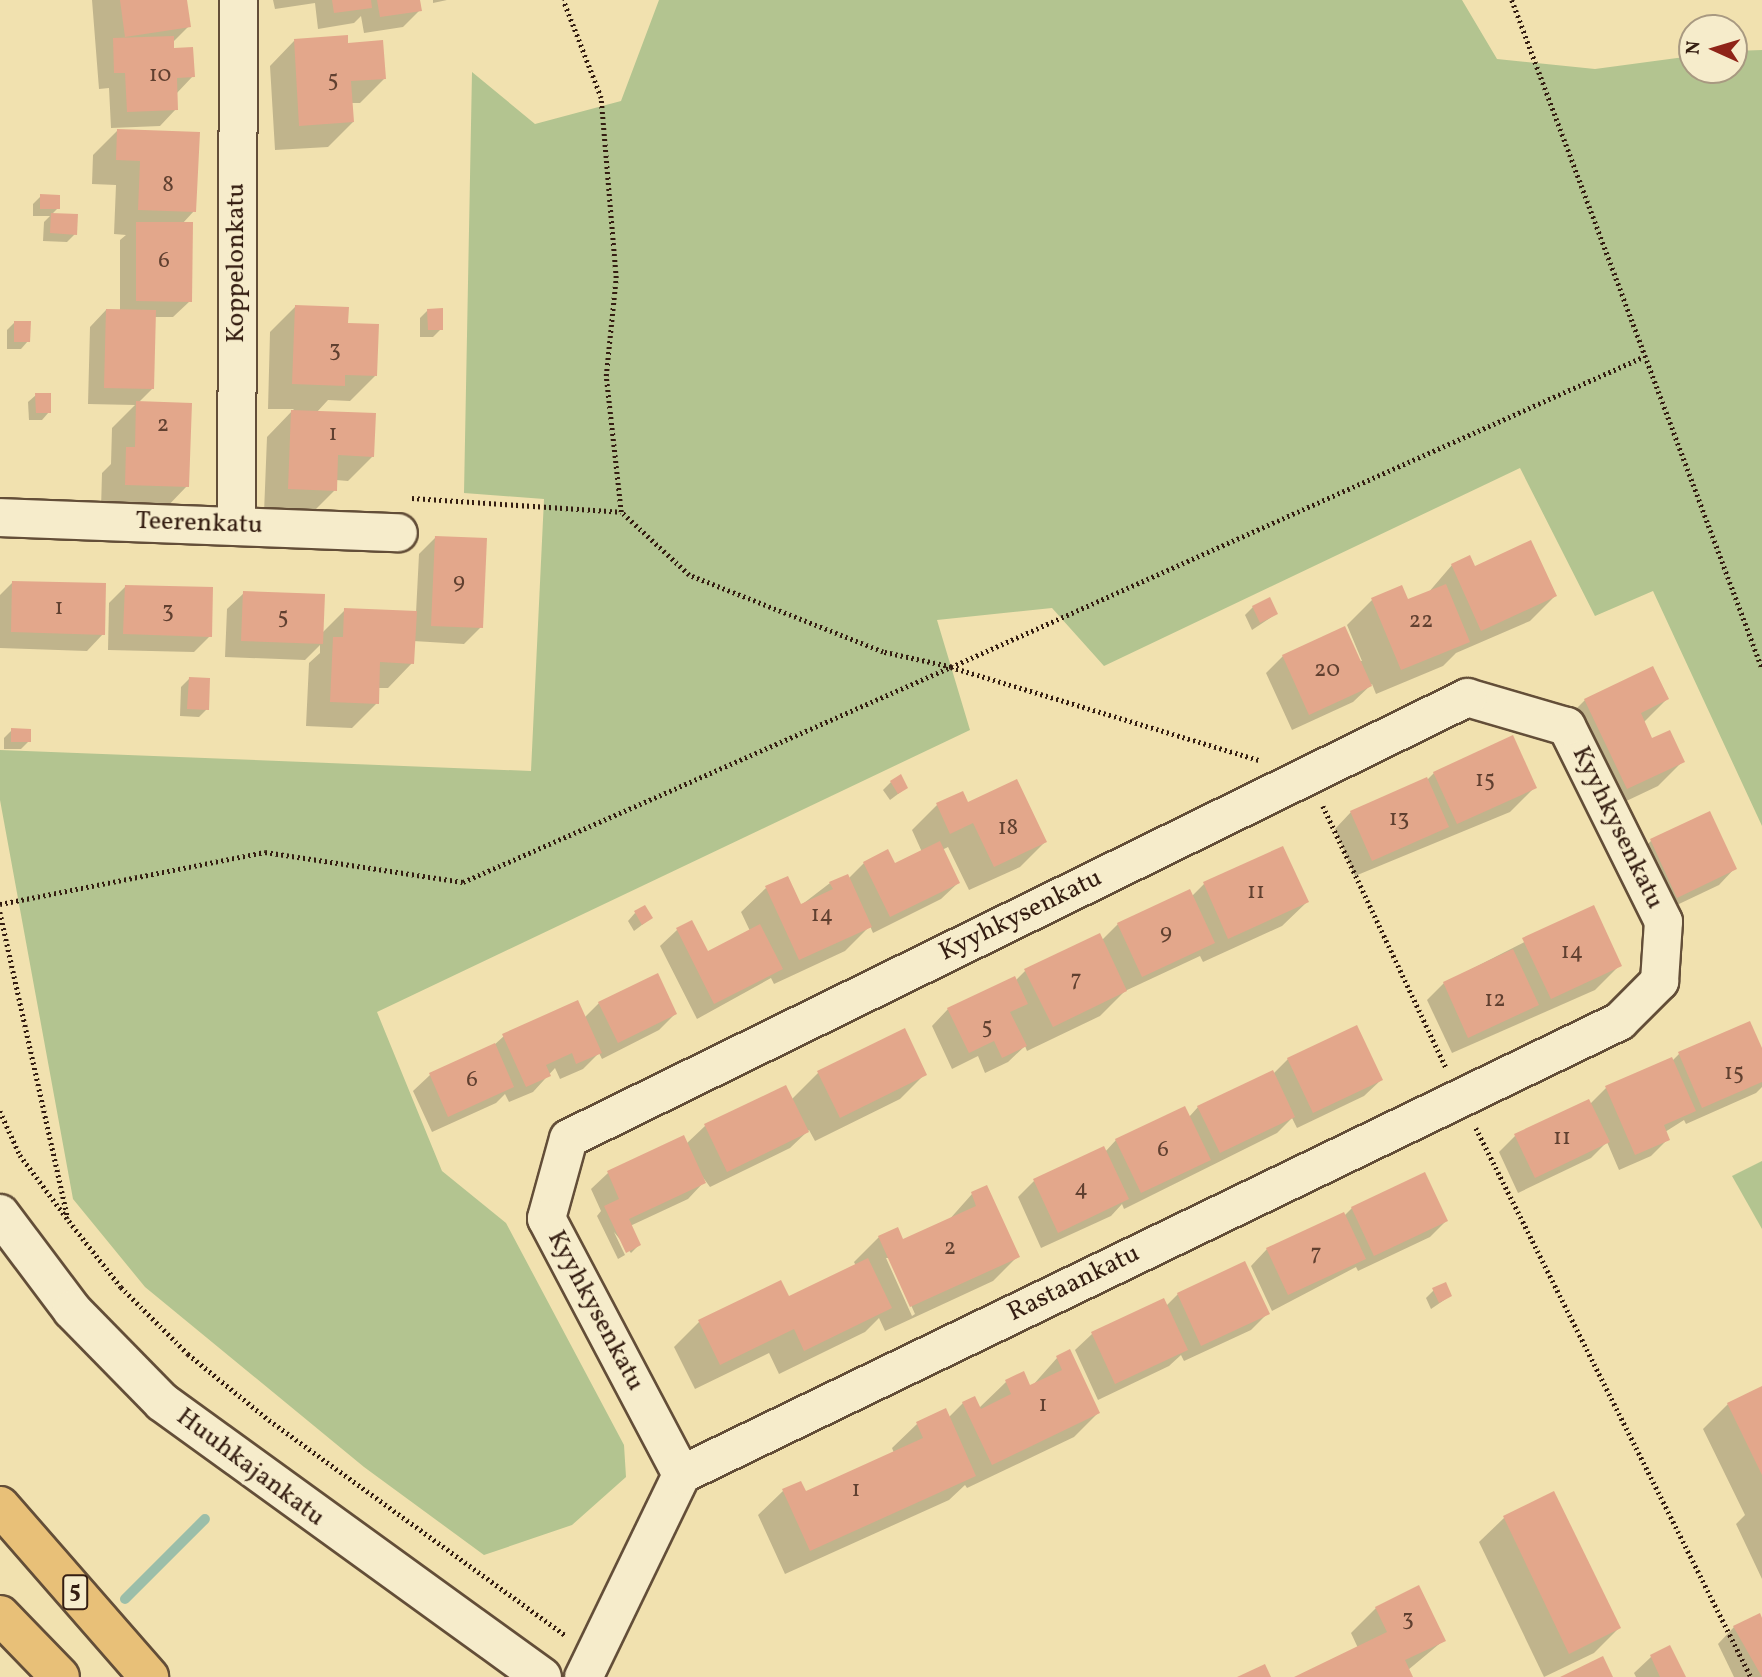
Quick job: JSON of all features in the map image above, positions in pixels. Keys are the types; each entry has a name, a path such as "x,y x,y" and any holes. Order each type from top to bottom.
{"highway":[{"name":"5","path":"0,1506 149,1677"},
{"path":"10,1626 48,1677"},
{"path":"10,1626 60,1677"}],"street":[{"name":"Koppelonkatu","path":"236,526 238,0"},
{"name":"Teerenkatu","path":"0,517 398,532"},
{"name":"Kyyhkysenkatu","path":"681,1474 546,1218 568,1138 1467,697 1566,726 1663,921 1659,981"},
{"name":"Rastaankatu","path":"681,1474 1619,1021 1659,981"},
{"name":"Huuhkajankatu","path":"0,1214 72,1310 162,1402 542,1677"},
{"path":"589,1666 681,1474"}],"path":[{"path":"563,0 601,98 616,278 606,376 621,512"},
{"path":"1512,0 1643,357 1762,668"},
{"path":"0,904 17,903 265,852 463,882 1643,357"},
{"path":"412,498 621,512 689,575 883,652 951,667"},
{"path":"0,912 69,1221"},
{"path":"0,1111 20,1155 69,1221 121,1287 188,1354 269,1420 589,1666"}],"green space":[{"path":"659,0 1462,0 1497,59 1595,69 1678,58 1678,84 1748,84 1748,50 1762,50 1762,826 1653,591 1595,616 1520,468 1104,666 1052,608 937,620 970,730 377,1012 442,1171 506,1223 624,1445 626,1477 572,1525 484,1555 364,1467 145,1287 73,1199 0,800 0,750 531,771 544,499 464,493 472,72 535,124 621,101"},
{"path":"1762,1161 1762,1229 1732,1176"}],"building":[{"path":"120,0 187,0 191,27 125,37"},
{"path":"332,0 371,0 372,8 334,13"},
{"path":"377,0 420,0 422,11 380,17"},
{"path":"348,35 348,43 383,40 386,79 351,81 354,122 299,126 294,39"},
{"path":"174,36 174,48 193,47 195,77 177,78 178,110 127,112 125,73 114,73 113,38"},
{"path":"117,129 200,132 196,212 138,210 140,161 116,160"},
{"path":"40,194 60,195 60,209 40,209"},
{"path":"51,213 78,214 77,235 50,233"},
{"path":"136,222 193,222 192,302 136,301"},
{"path":"295,305 349,307 348,323 379,324 377,376 345,375 345,386 292,384"},
{"path":"443,308 443,330 428,330 427,309"},
{"path":"106,309 156,310 154,389 104,388"},
{"path":"14,321 31,321 30,342 14,342"},
{"path":"35,393 51,393 51,413 36,413"},
{"path":"136,401 192,403 189,487 125,485 126,447 135,447"},
{"path":"291,410 376,413 374,457 338,455 337,491 288,489"},
{"path":"435,536 487,538 483,628 431,626"},
{"path":"1531,540 1557,596 1481,631 1451,564 1470,555 1475,566"},
{"path":"12,581 106,583 105,635 11,632"},
{"path":"1446,584 1470,642 1401,670 1371,598 1402,585 1408,599"},
{"path":"125,585 213,587 212,637 123,634"},
{"path":"243,591 325,594 323,644 241,641"},
{"path":"1270,597 1278,614 1260,623 1252,606"},
{"path":"344,608 417,611 414,664 380,662 379,704 330,702 333,637 343,637"},
{"path":"1345,626 1372,686 1309,715 1282,655"},
{"path":"1653,666 1669,699 1641,713 1652,738 1670,730 1685,762 1627,789 1584,699"},
{"path":"189,677 210,678 209,710 187,709"},
{"path":"11,728 31,729 31,742 11,742"},
{"path":"1513,735 1537,788 1457,824 1433,772"},
{"path":"901,774 908,788 898,794 890,781"},
{"path":"1427,777 1449,827 1372,861 1350,811"},
{"path":"1017,779 1047,842 994,867 973,823 950,834 936,803 963,791 968,802"},
{"path":"1710,811 1737,869 1677,898 1650,839"},
{"path":"940,841 960,883 890,917 863,862 888,849 895,863"},
{"path":"1283,846 1309,902 1228,939 1203,882"},
{"path":"848,874 872,927 799,960 765,886 788,876 801,904 833,889 829,882"},
{"path":"1190,889 1215,943 1142,977 1117,923"},
{"path":"645,905 653,918 642,925 634,911"},
{"path":"1594,905 1622,966 1551,999 1522,938"},
{"path":"692,920 708,951 760,924 783,969 714,1004 676,928"},
{"path":"1100,933 1127,991 1053,1027 1024,969"},
{"path":"1513,949 1539,1005 1468,1038 1443,982"},
{"path":"658,973 677,1014 618,1043 598,1002"},
{"path":"1015,976 1028,1004 1010,1012 1027,1046 1002,1058 994,1041 969,1053 947,1008"},
{"path":"578,1000 602,1053 576,1064 572,1053 546,1065 551,1076 526,1087 502,1034"},
{"path":"1750,1021 1762,1048 1762,1082 1702,1108 1678,1052"},
{"path":"1357,1025 1383,1080 1313,1113 1287,1058"},
{"path":"905,1028 927,1075 840,1118 817,1071"},
{"path":"495,1043 514,1087 448,1117 429,1073"},
{"path":"1672,1057 1696,1111 1664,1125 1670,1140 1635,1155 1605,1086"},
{"path":"1273,1070 1295,1117 1220,1153 1197,1106"},
{"path":"786,1085 809,1132 727,1172 704,1124"},
{"path":"1589,1099 1610,1142 1535,1178 1514,1134"},
{"path":"1185,1106 1211,1160 1141,1193 1115,1139"},
{"path":"684,1135 706,1183 629,1219 641,1245 626,1253 604,1206 619,1199 607,1171"},
{"path":"1104,1146 1129,1199 1058,1233 1033,1179"},
{"path":"1425,1172 1448,1221 1374,1256 1351,1207"},
{"path":"987,1185 1020,1257 910,1307 878,1236 898,1227 903,1239 976,1206 971,1192"},
{"path":"1344,1212 1366,1259 1288,1295 1266,1248"},
{"path":"868,1258 892,1308 804,1351 794,1329 720,1365 698,1320 781,1280 789,1296"},
{"path":"1245,1261 1270,1314 1201,1346 1177,1293"},
{"path":"1446,1282 1452,1296 1439,1303 1432,1288"},
{"path":"1164,1298 1188,1350 1115,1384 1091,1332"},
{"path":"1070,1349 1100,1413 992,1465 962,1402 975,1396 981,1409 1011,1394 1005,1380 1024,1371 1030,1385 1062,1370 1056,1356"},
{"path":"1762,1386 1762,1475 1727,1403"},
{"path":"946,1408 976,1476 810,1551 782,1489 801,1481 806,1491 923,1438 916,1422"},
{"path":"1554,1491 1621,1628 1569,1654 1503,1516"},
{"path":"1419,1585 1446,1641 1405,1660 1413,1677 1294,1677 1387,1632 1375,1607"},
{"path":"1760,1613 1762,1618 1762,1677 1733,1626"},
{"path":"1670,1645 1686,1677 1660,1677 1650,1655"},
{"path":"1603,1656 1613,1677 1560,1677"},
{"path":"1265,1664 1271,1677 1237,1677"}],"waterway":[{"path":"125,1599 205,1519"}]}
